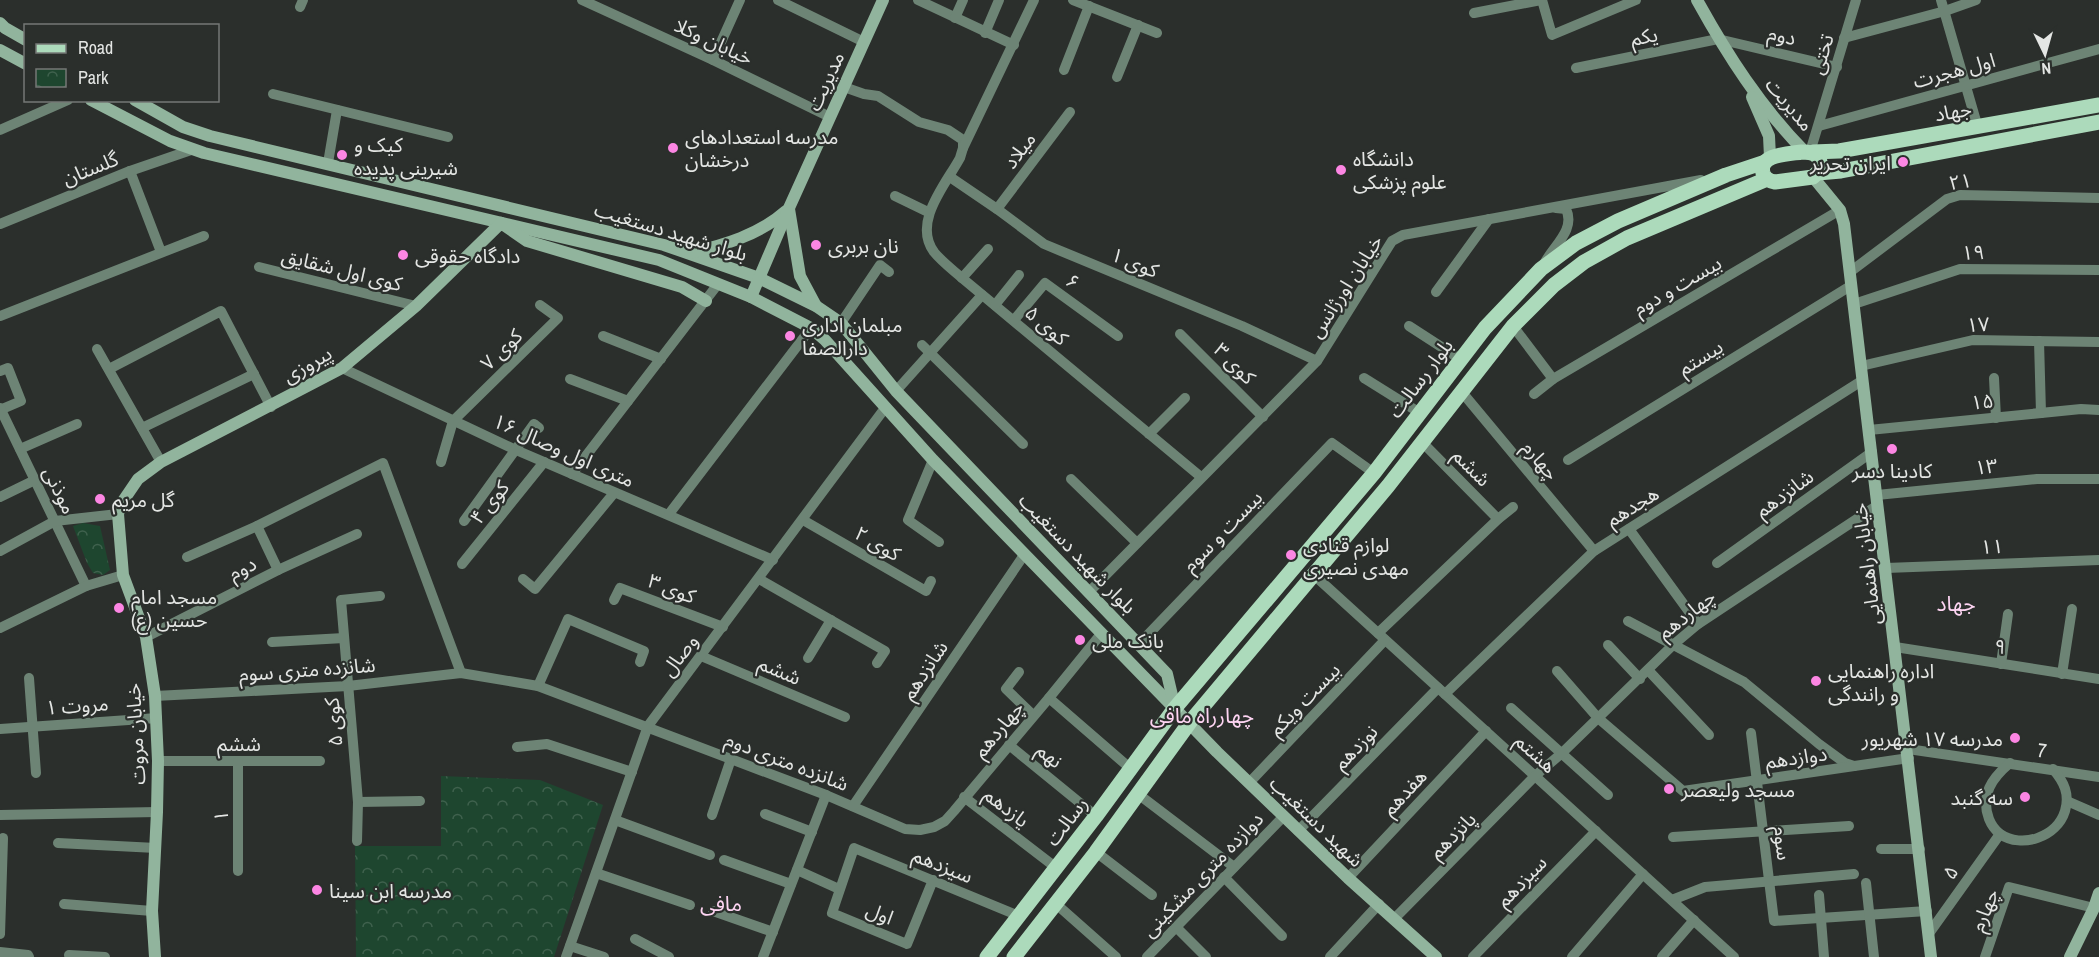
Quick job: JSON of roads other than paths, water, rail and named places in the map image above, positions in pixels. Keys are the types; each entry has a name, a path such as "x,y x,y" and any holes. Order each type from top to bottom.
{"main road":[{"name":"مدیریت","path":"751,297 883,0"},
{"name":"مدیریت","path":"1697,0 1745,82 1769,136 1767,160"},
{"path":"0,23 24,39"},
{"path":"0,50 24,63"},
{"name":"مدیریت","path":"1745,82 1786,133 1809,152"},
{"name":"بلوار شهید دستغیب","path":"95,102 170,141 194,150 659,260 751,297 811,328 825,340 933,460 1175,708"},
{"name":"بلوار شهید دستغیب","path":"139,102 183,127 201,133 664,245 759,278 816,306 841,323 896,391 1167,674 1175,708"},
{"name":"جهاد","path":"1767,160 1809,152 1839,151 1978,128 2099,105"},
{"name":"جهاد","path":"1767,179 1775,182 1841,171 2099,122"},
{"path":"1839,151 1834,164 1841,171"},
{"path":"1809,152 1820,161 1820,170 1816,175"},
{"path":"1767,160 1763,169 1767,179"},
{"name":"بلوار رسالت","path":"1175,708 1374,473 1485,328 1541,269 1576,243 1618,221 1767,160"},
{"name":"خیابان راهنمایی","path":"1816,175 1840,210 1844,224 1930,932 1931,957"},
{"name":"بلوار رسالت","path":"1190,723 1388,486 1499,342 1554,285 1584,262 1627,238 1767,179"},
{"path":"689,254 722,245 749,234 775,221 789,208"},
{"path":"789,208 800,276 816,306"},
{"path":"501,223 527,241 682,287 706,301"},
{"name":"پیروزی","path":"118,514 121,504 138,479 161,462 342,368 416,306 501,223"},
{"path":"1485,328 1499,342"},
{"path":"885,408 896,391"},
{"path":"1374,473 1388,486"},
{"name":"خیابان مروت","path":"118,514 123,576 146,637 157,718 158,813 152,911 155,957"},
{"name":"شهید دستغیب","path":"1175,708 1283,817 1433,956"},
{"name":"رسالت","path":"987,957 1096,816 1175,708"},
{"path":"1014,957 1096,852 1190,723"},
{"path":"1058,865 1075,877"},
{"path":"2070,957 2099,893"}],"street":[{"name":"خیابان وکلا","path":"582,0 830,117"},
{"path":"713,60 740,0"},
{"path":"778,0 864,42"},
{"path":"918,0 1014,45"},
{"path":"955,18 963,0"},
{"path":"985,33 999,0"},
{"path":"895,196 928,212 950,177 1034,0"},
{"path":"1073,0 1157,33"},
{"path":"1474,12 1541,0 1551,34 1623,3 1636,0"},
{"name":"تختی","path":"1809,152 1819,126 1856,0"},
{"path":"1941,0 1978,128"},
{"path":"1844,38 1945,11 1976,0"},
{"path":"1064,70 1089,6"},
{"path":"1117,77 1138,26"},
{"name":"دوم","path":"1719,39 1837,67"},
{"name":"یکم","path":"1576,68 1719,39"},
{"name":"اول هجرت","path":"1819,126 2099,49"},
{"path":"844,87 878,96 919,122 948,130 963,140 963,148"},
{"path":"273,93 448,137"},
{"path":"0,130 63,102"},
{"path":"328,163 337,110"},
{"name":"میلاد","path":"997,209 1070,112"},
{"name":"گلستان","path":"0,224 130,171 194,150"},
{"path":"130,171 161,252"},
{"name":"خیابان اورژانس","path":"1089,592 1317,361 1392,241 1403,235 1726,175"},
{"name":"کوی ۱","path":"950,177 1044,244 1242,326 1317,361"},
{"name":"۲۱","path":"1851,279 1947,199 1960,195 2099,198"},
{"path":"1541,269 1569,226 1570,217 1566,209 1552,208"},
{"name":"بیست و دوم","path":"1534,394 1554,379 1840,210"},
{"name":"کوی ۵","path":"928,212 927,230 933,250 982,295 1201,477"},
{"path":"1436,292 1489,219"},
{"path":"0,316 204,236"},
{"path":"962,278 988,249"},
{"path":"841,323 880,265 889,272"},
{"name":"کوی اول شقایق","path":"259,267 416,306"},
{"name":"۱۹","path":"1854,304 1960,269 2099,270"},
{"path":"995,305 1019,275"},
{"name":"بیستم","path":"1568,460 1851,279"},
{"name":"۶","path":"1014,320 1045,283 1118,336"},
{"path":"572,474 718,284"},
{"path":"896,391 927,349 982,295"},
{"name":"کوی ۷","path":"453,421 558,318 540,305"},
{"path":"109,369 221,311 271,406"},
{"path":"1409,326 1460,359"},
{"path":"1513,326 1554,379"},
{"path":"669,514 811,328"},
{"name":"کوی ۳","path":"1180,334 1263,417"},
{"path":"603,336 661,359"},
{"name":"۱۷","path":"1862,366 1973,340 2099,342"},
{"path":"2039,341 2041,413"},
{"path":"98,349 161,462"},
{"path":"927,349 1023,444"},
{"path":"0,371 8,368 21,401 0,409"},
{"name":"۱۶ متری اول وصال","path":"342,368 516,450 773,560"},
{"path":"142,428 254,374"},
{"path":"1364,378 1420,413"},
{"path":"1994,378 1996,418"},
{"path":"570,379 628,401"},
{"name":"هجدهم","path":"1442,691 1594,551 1863,380"},
{"name":"چهارم","path":"1461,392 1594,551"},
{"path":"1149,434 1185,398"},
{"name":"وصال","path":"566,957 648,726 885,408"},
{"name":"موذنی","path":"0,409 86,586"},
{"name":"۱۵","path":"1869,430 2081,409 2099,410"},
{"path":"441,462 453,421"},
{"path":"20,449 77,424"},
{"path":"464,521 534,424 539,428"},
{"name":"ششم","path":"1421,441 1498,519"},
{"name":"بیست و سوم","path":"1138,644 1332,443 1374,473"},
{"name":"شانزدهم","path":"1717,563 1872,452"},
{"path":"933,460 908,520 939,542"},
{"name":"کوی ۴","path":"462,564 544,462"},
{"path":"187,557 257,526 382,463 461,673"},
{"path":"1071,479 1137,543"},
{"name":"۱۳","path":"1878,500 2037,479 2099,479"},
{"path":"0,497 35,480"},
{"path":"523,579 535,588 614,493"},
{"name":"چهاردهم","path":"1535,776 1640,679 1672,645 1698,624 1878,500"},
{"name":"بیست ویکم","path":"1249,783 1381,637 1498,519 1514,507"},
{"path":"0,551 55,521 118,514"},
{"name":"کوی ۲","path":"803,520 926,591 931,581"},
{"path":"257,526 278,570"},
{"path":"1629,529 1698,624"},
{"name":"دوم","path":"146,637 278,570 357,534"},
{"name":"شانزدهم","path":"853,806 1024,555"},
{"name":"۱۱","path":"1886,568 2099,560"},
{"name":"هشتم","path":"1314,574 1734,957"},
{"path":"0,628 86,586 123,576"},
{"path":"759,579 885,651 877,663"},
{"name":"کوی ۳","path":"614,600 620,588 723,627"},
{"name":"کوی ۵","path":"357,841 358,802 341,600 380,596"},
{"path":"2062,674 2072,609"},
{"path":"2001,664 2008,614"},
{"path":"538,686 568,619 644,651 640,662"},
{"path":"808,658 831,620"},
{"path":"1628,621 1744,682 1819,744 1845,763 1858,767"},
{"name":"چهاردهم","path":"912,831 934,827 945,821 1101,634"},
{"path":"272,642 344,638"},
{"path":"1608,645 1640,679"},
{"name":"۹","path":"1896,647 2099,679"},
{"name":"ششم","path":"701,656 845,717"},
{"path":"1648,670 1709,735"},
{"name":"دوازدهم","path":"1557,671 1598,718 1683,791 1858,767 1908,753"},
{"path":"1020,672 1006,689 1033,715"},
{"name":"شانزده متری سوم","path":"155,696 348,686 461,673 538,686 648,726"},
{"path":"29,678 36,773"},
{"name":"نوزدهم","path":"1298,831 1442,691"},
{"path":"1049,698 1131,769"},
{"path":"1511,708 1608,795"},
{"name":"مروت ۱","path":"0,729 157,718"},
{"name":"شانزده متری دوم","path":"648,726 912,831"},
{"name":"هفدهم","path":"1348,878 1486,731"},
{"name":"سوم","path":"1751,733 1774,921 1821,918"},
{"path":"517,747 547,744 632,772"},
{"name":"نهم","path":"1009,745 1096,816"},
{"name":"7","path":"1908,753 2010,763 2099,777"},
{"path":"712,815 731,759"},
{"name":"ششم","path":"158,761 320,761"},
{"name":"۱","path":"238,762 238,871"},
{"path":"2010,763 1997,773 1989,784 1986,811 1991,823 2000,834 2023,840 2036,839 2048,834 2058,825 2064,814 2067,801 2063,781 2053,769"},
{"name":"پانزدهم","path":"1394,919 1535,776"},
{"path":"1138,794 1234,867"},
{"path":"763,957 826,795"},
{"name":"یازدهم","path":"964,796 1050,863 1058,865"},
{"path":"358,802 420,801"},
{"path":"2067,801 2099,815"},
{"path":"0,815 158,813"},
{"path":"765,814 812,832"},
{"name":"دوازده متری مشکینی","path":"1146,957 1283,817"},
{"path":"615,820 710,855"},
{"path":"1673,837 1849,826"},
{"name":"سیزدهم","path":"1473,957 1596,831"},
{"name":"۵","path":"1930,932 2000,834"},
{"path":"0,934 3,838"},
{"path":"58,843 156,848"},
{"name":"سیزدهم","path":"839,889 854,848 1019,916"},
{"path":"1881,849 1920,849"},
{"path":"1096,852 1152,895"},
{"path":"724,860 791,884"},
{"path":"797,870 839,889"},
{"path":"596,873 690,905"},
{"path":"1572,957 1643,874"},
{"path":"1672,900 1705,886 1854,874"},
{"path":"1224,877 1282,936"},
{"name":"اول","path":"839,889 832,913 907,944 933,880"},
{"path":"1866,883 1874,957"},
{"name":"چهارم","path":"1985,957 2009,887 2094,908"},
{"path":"1818,895 1824,957"},
{"path":"1055,903 1116,957"},
{"path":"64,904 152,911"},
{"path":"1330,957 1379,904"},
{"path":"713,911 773,932"},
{"path":"1821,918 1927,911"},
{"path":"1662,957 1694,920"},
{"path":"1176,927 1206,957"},
{"path":"635,939 669,957"},
{"path":"570,946 604,957"},
{"path":"0,952 28,955 29,957"},
{"path":"69,955 105,957"}],"place":[{"name":"مدرسه استعدادهای درخشان","path":"673,148"},
{"name":"کیک و شیرینی پدیده","path":"342,155"},
{"name":"ایران تحریر","path":"1903,162"},
{"name":"دانشگاه علوم پزشکی","path":"1341,170"},
{"name":"نان بربری","path":"816,245"},
{"name":"دادگاه حقوقی","path":"403,255"},
{"name":"مبلمان اداری دارالصفا","path":"790,336"},
{"name":"کادینا دسر","path":"1892,449"},
{"name":"گل مریم","path":"100,499"},
{"name":"لوازم قنادی مهدی نصیری","path":"1291,555"},
{"name":"مسجد امام حسین (ع)","path":"119,608"},
{"name":"بانک ملی","path":"1080,640"},
{"name":"اداره راهنمایی و رانندگی","path":"1816,681"},
{"name":"مدرسه ۱۷ شهریور","path":"2015,738"},
{"name":"مسجد ولیعصر","path":"1669,789"},
{"name":"سه گنبد","path":"2025,797"},
{"name":"مدرسه ابن سینا","path":"317,890"}],"district":[{"name":"جهاد","path":"1956,603"},
{"name":"چهارراه مافی","path":"1202,715"},
{"name":"مافی","path":"721,903"}]}
